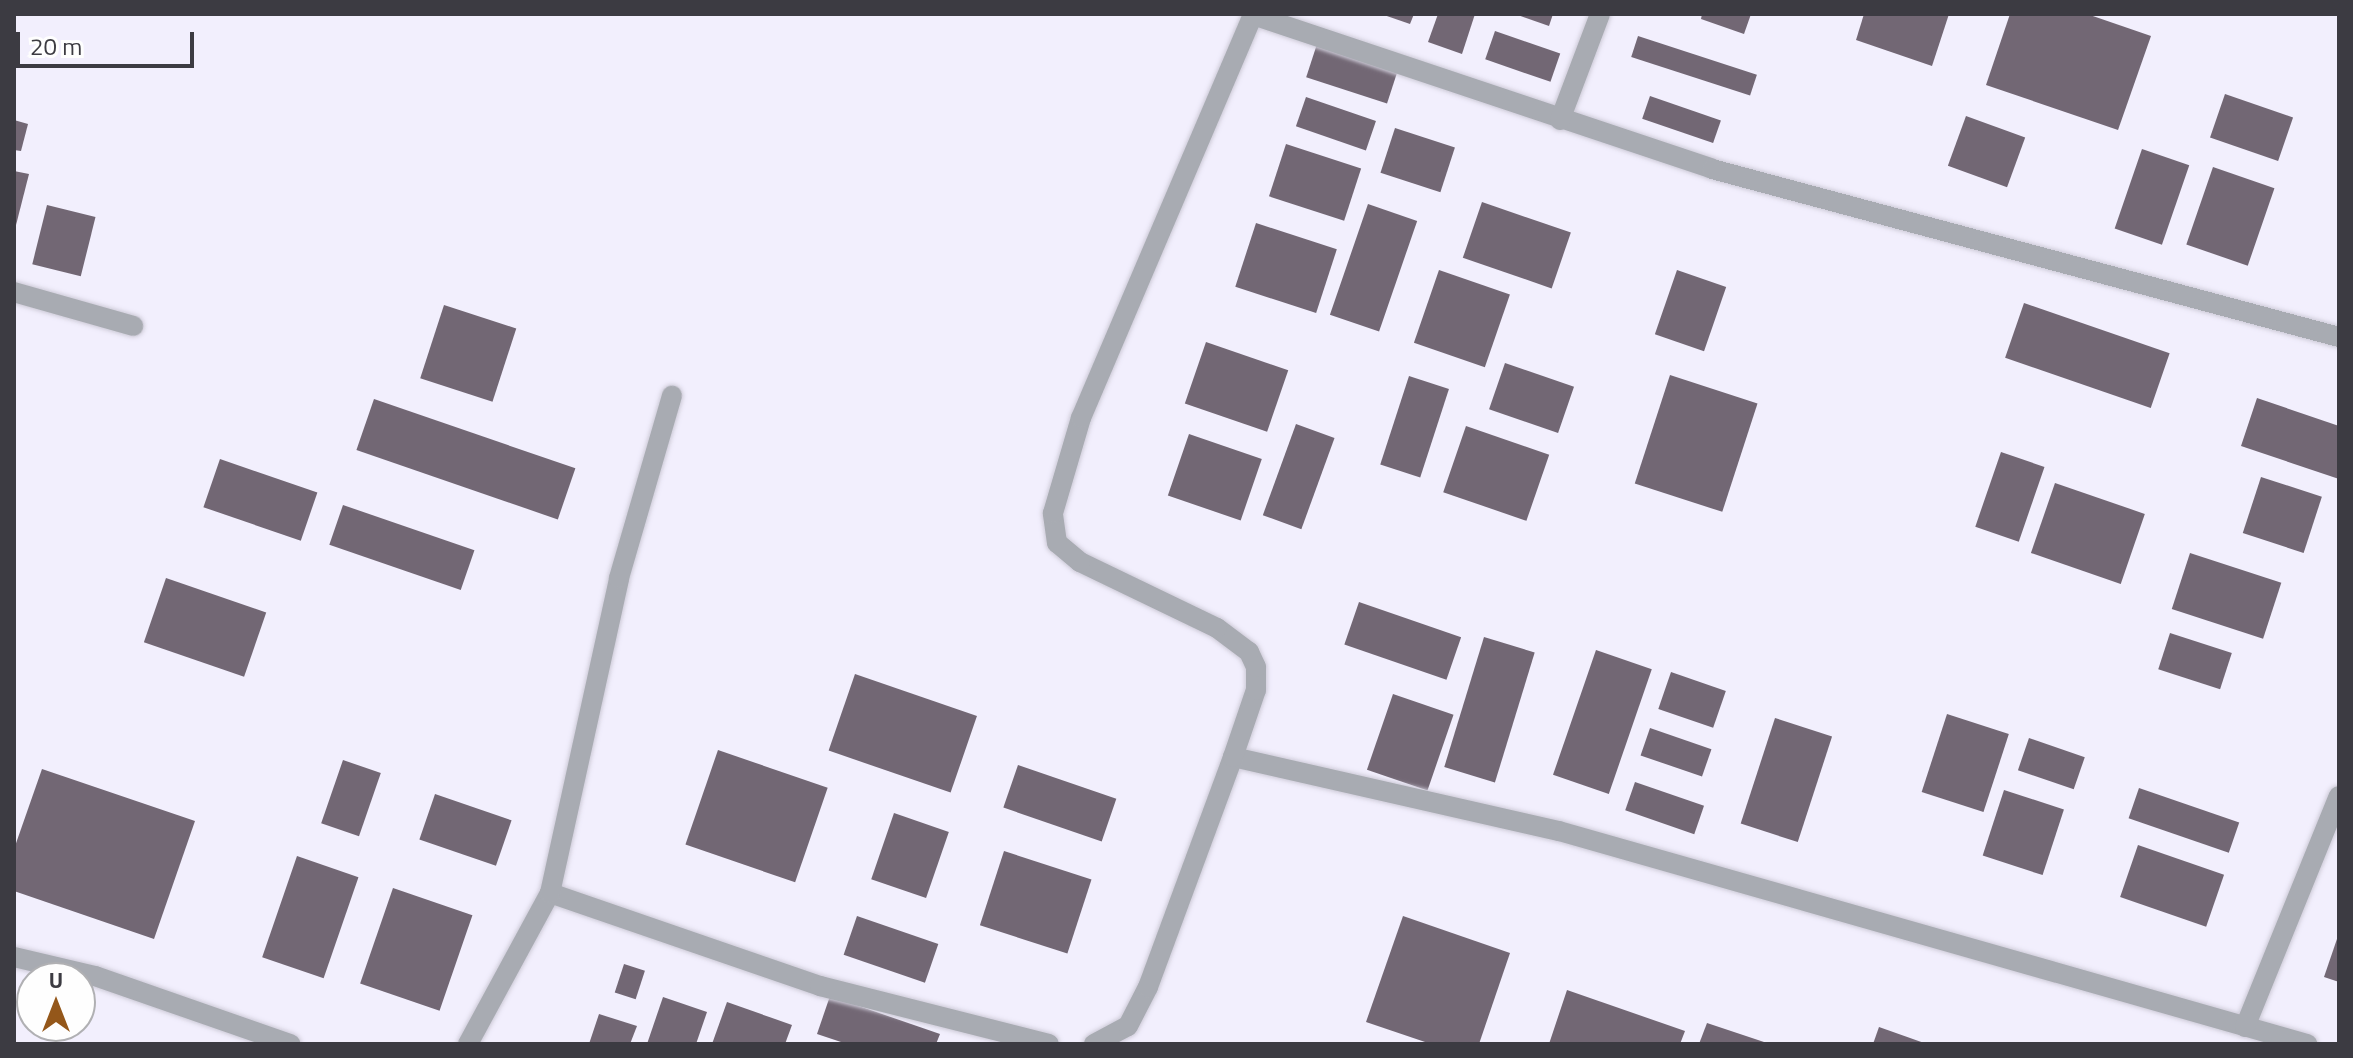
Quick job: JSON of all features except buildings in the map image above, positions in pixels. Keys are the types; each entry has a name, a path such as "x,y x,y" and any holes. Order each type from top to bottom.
{"street":[{"path":"1560,120 1600,14"},
{"path":"1094,1044 1128,1026 1148,987 1256,690 1256,667 1249,652 1217,628 1080,562 1057,543 1053,513 1081,418 1253,15 1712,169 2339,337"},
{"path":"14,292 133,326"},
{"path":"468,1044 550,893 619,578 672,396"},
{"path":"1233,757 1559,831 2307,1044"},
{"path":"2245,1027 2339,796"},
{"path":"550,893 820,986 1049,1044"},
{"path":"14,957 95,976 290,1044"}]}
